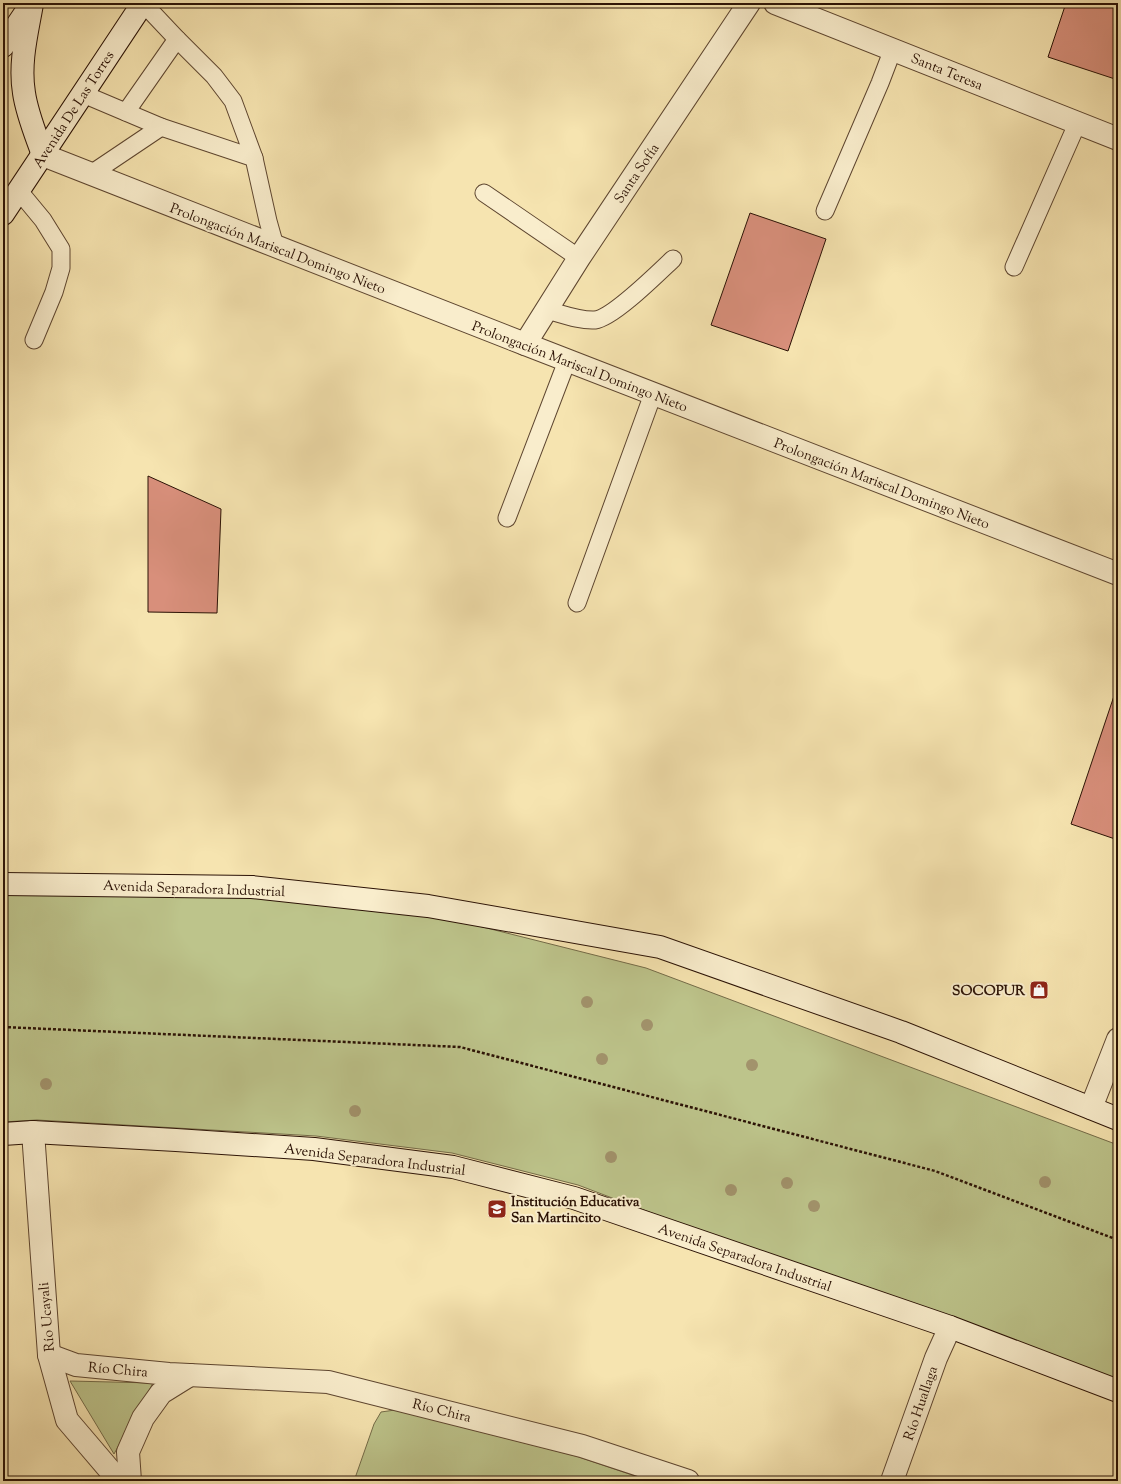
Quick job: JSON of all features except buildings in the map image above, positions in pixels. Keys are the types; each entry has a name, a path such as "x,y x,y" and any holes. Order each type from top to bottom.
{"street":[{"name":"Avenida De Las Torres","path":"3,214 143,3"},
{"name":"Santa Sofía","path":"524,344 579,258 749,3"},
{"name":"Santa Teresa","path":"776,3 1077,124 1118,139"},
{"path":"3,46 32,4"},
{"path":"32,4 23,62 24,93 43,155"},
{"name":"Prolongación Mariscal Domingo Nieto","path":"43,155 652,394 1118,574"},
{"name":"Avenida Separadora Industrial","path":"3,884 252,888 428,906 660,947 902,1032 1118,1119"},
{"path":"1091,1108 1118,1039"},
{"name":"Avenida Separadora Industrial","path":"3,1134 33,1132 314,1149 453,1167 574,1198 950,1327 1118,1391"},
{"name":"Río Ucayali","path":"33,1132 49,1356 67,1420 119,1481"},
{"name":"Río Huallaga","path":"892,1481 936,1358 950,1327"},
{"name":"Río Chira","path":"49,1356 76,1365 190,1375 328,1382 582,1446 688,1481"},
{"name":"Río Chira","path":"130,1481 128,1452 143,1418 161,1394 190,1375"}],"lane":[{"path":"143,3 177,40 214,76 233,101 254,158 275,246"},
{"path":"126,112 177,40"},
{"path":"825,210 880,83 893,49"},
{"path":"83,94 161,127 254,158"},
{"path":"1014,267 1077,124"},
{"path":"91,174 161,127"},
{"path":"19,191 43,220 61,249 60,268 54,292 34,340"},
{"path":"484,193 579,258"},
{"path":"547,310 579,318 596,320 616,310 673,259"},
{"path":"507,518 568,361"},
{"path":"577,603 652,394"}],"path":[{"path":"3,1027 460,1047 935,1171 1118,1240"}],"green space":[{"path":"253,894 427,913 646,968 1118,1145 1118,1388 949,1326 578,1185 452,1153 316,1136 37,1120 3,1122 3,895"},
{"path":"70,1381 153,1383 114,1454"},
{"path":"395,1410 576,1456 650,1481 354,1481 374,1424 381,1412"}],"place":[{"name":"SOCOPUR","path":"1039,990"},
{"name":"Institución Educativa San Martincito","path":"497,1209"}]}
